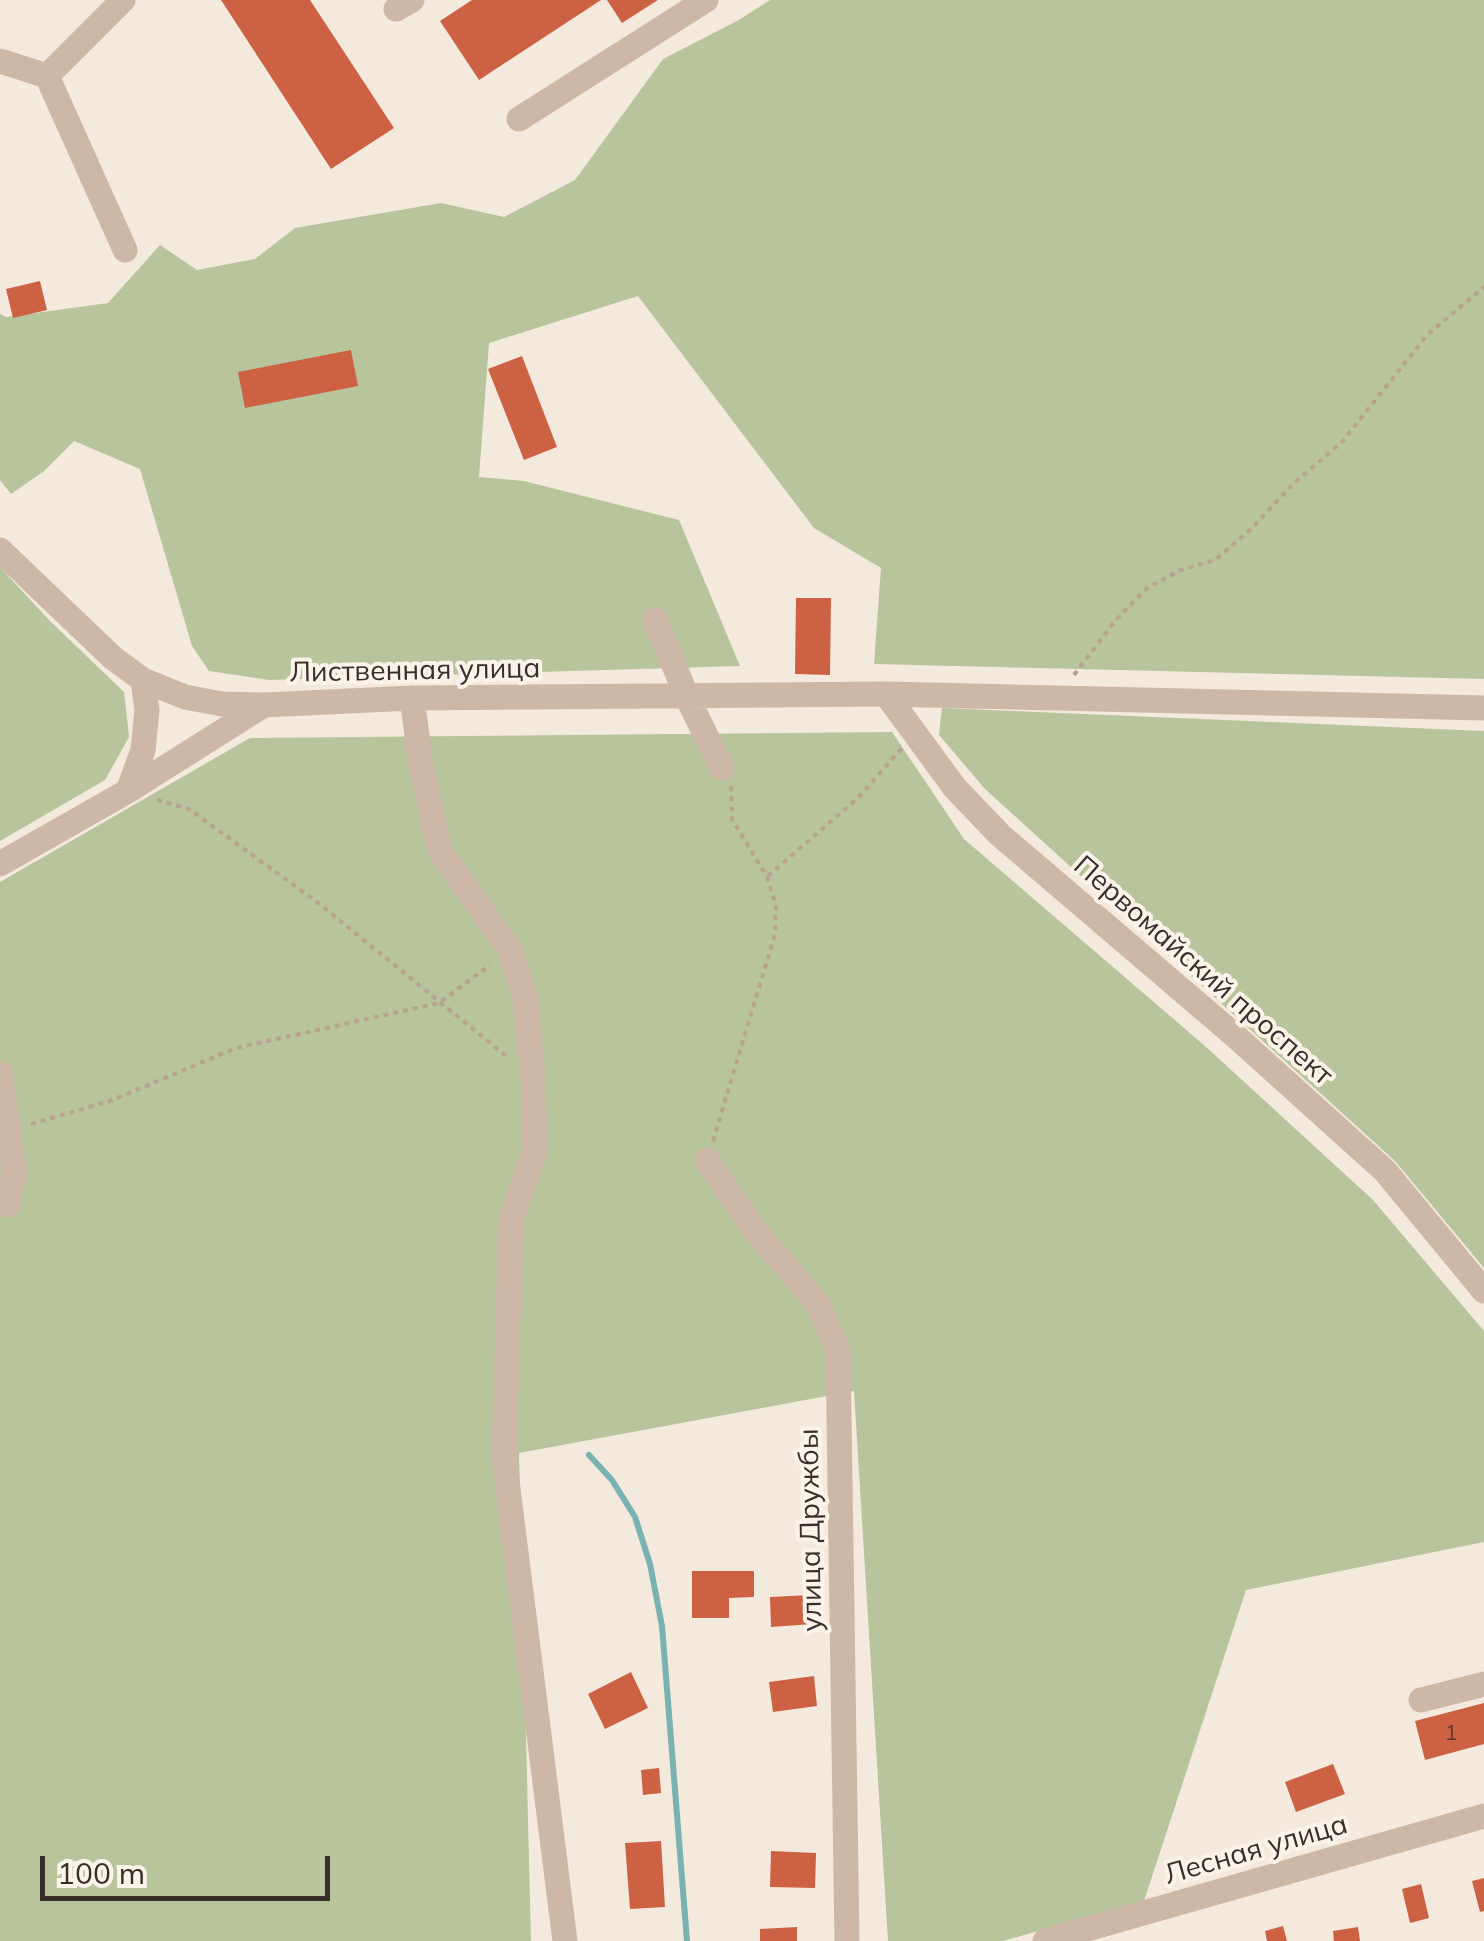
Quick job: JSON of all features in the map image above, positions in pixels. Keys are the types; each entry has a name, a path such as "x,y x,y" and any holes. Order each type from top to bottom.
{"street":[{"path":"47,76 123,0"},
{"path":"519,119 706,0"},
{"path":"0,60 47,76 125,250"},
{"name":"Лиственная улица","path":"0,550 113,658 142,680 185,698 264,706 412,698 886,694 1484,708"},
{"path":"655,619 722,768"},
{"path":"128,792 144,750 147,710 142,680"},
{"name":"Первомайский проспект","path":"886,694 955,788 1000,835 1233,1034 1385,1171 1484,1291"},
{"path":"412,698 421,765 440,851 510,950 525,996 533,1077 534,1151 512,1219 504,1456 565,1941"},
{"path":"0,864 128,792 264,706"},
{"path":"0,1073 14,1170 8,1205"},
{"name":"улица Дружбы","path":"707,1160 754,1229 818,1304 838,1350 847,1941"},
{"path":"1421,1700 1484,1684"},
{"name":"Лесная улица","path":"1045,1941 1484,1816"}],"path":[{"path":"1068,679 1081,669 1114,621 1147,588 1180,570 1215,560 1251,530 1294,484 1342,442 1428,334 1484,287"},
{"path":"766,877 858,798 915,734"},
{"path":"707,1160 774,934 776,905 766,877 732,819 731,782 722,768"},
{"path":"128,792 189,809 318,902 533,1077"},
{"path":"10,1130 110,1101 236,1048 439,1003 510,950"}],"green space":[{"path":"770,0 1484,0 1484,679 874,664 881,568 814,528 638,296 489,343 479,477 524,481 679,520 740,666 269,680 209,671 192,646 140,469 74,441 43,472 11,494 0,480 0,314 6,317 108,303 160,245 197,270 255,259 295,228 441,203 504,217 575,180 663,59"},
{"path":"0,567 124,692 129,737 105,780 0,841"},
{"path":"942,708 1484,731 1484,1268 1395,1161 985,789 939,735"},
{"path":"892,732 964,839 1205,1046 1373,1200 1484,1331 1484,1542 1246,1590 1144,1901 1003,1941 888,1941 854,1391 519,1453 531,1941 0,1941 0,882 250,738"}],"building":[{"path":"221,0 310,0 394,128 331,169"},
{"path":"472,0 601,0 479,80 440,21"},
{"path":"607,0 658,0 622,23"},
{"path":"40,281 47,310 13,318 6,289"},
{"path":"351,350 358,386 245,408 238,372"},
{"path":"522,356 557,447 524,460 488,369"},
{"path":"796,598 831,598 830,675 795,674"},
{"path":"692,1571 754,1571 754,1597 729,1598 729,1618 692,1618"},
{"path":"811,1595 813,1624 771,1627 770,1597"},
{"path":"631,1672 648,1708 605,1729 588,1694"},
{"path":"814,1676 817,1706 773,1712 769,1682"},
{"path":"1484,1703 1484,1744 1425,1760 1415,1721"},
{"path":"1333,1764 1345,1794 1296,1812 1285,1782"},
{"path":"659,1768 661,1793 643,1795 641,1770"},
{"path":"661,1841 665,1907 630,1909 625,1843"},
{"path":"771,1851 816,1853 815,1888 770,1887"},
{"path":"1484,1878 1484,1911 1480,1912 1472,1881"},
{"path":"1421,1884 1429,1918 1410,1923 1402,1889"},
{"path":"1283,1926 1287,1941 1267,1941 1265,1931"},
{"path":"797,1927 797,1941 760,1941 760,1929"},
{"path":"1358,1927 1360,1941 1334,1941 1333,1931"}],"waterway":[{"path":"589,1455 612,1480 635,1517 650,1564 662,1626 687,1941"}]}
